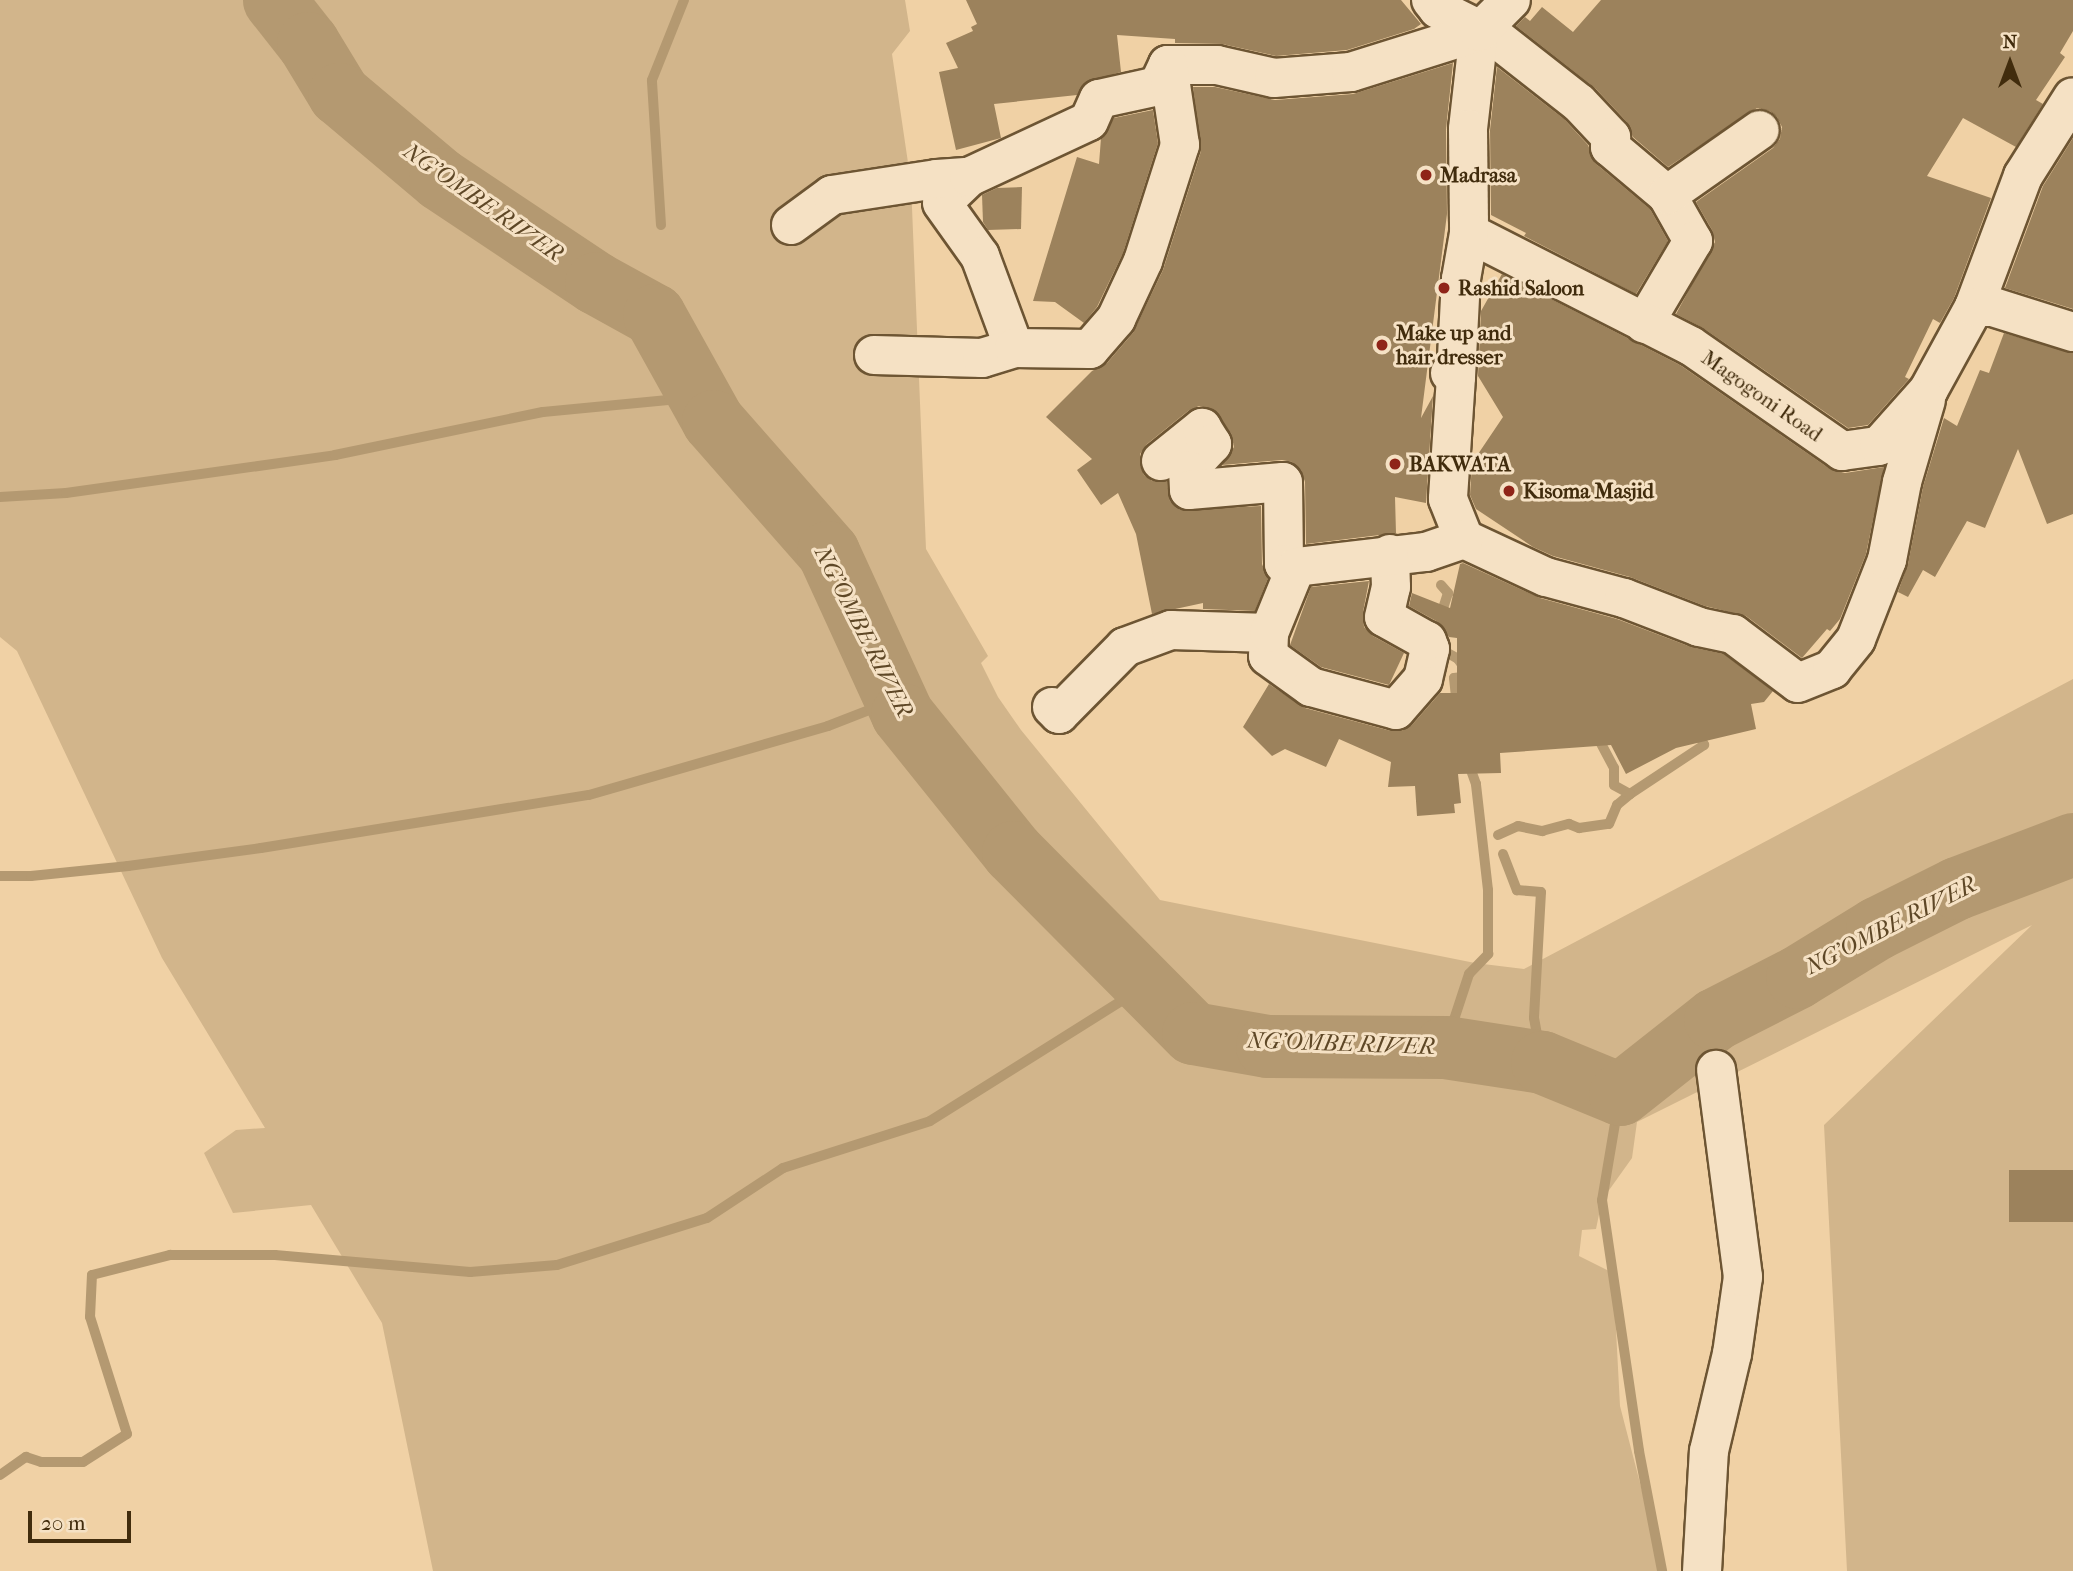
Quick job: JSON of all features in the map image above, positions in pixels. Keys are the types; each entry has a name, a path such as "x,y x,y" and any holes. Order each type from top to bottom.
{"street":[{"path":"1431,0 1438,9 1479,32 1496,38 1579,103 1611,136 1610,147 1667,195 1693,241 1644,324"},
{"path":"1168,65 1217,65 1274,78 1352,72 1479,32 1511,0"},
{"path":"1479,32 1468,129 1469,233 1461,279 1453,375 1448,499 1464,539 1546,577 1624,598 1699,627 1733,634 1798,683 1832,669 1856,639 1887,560 1902,482 1928,391"},
{"path":"1014,348 980,256 942,203 969,177 1089,121 1099,99 1158,86 1168,65"},
{"path":"874,355 982,358 1014,348 1090,349 1116,319 1143,261 1180,145 1168,65"},
{"name":"Magogoni Road","path":"1469,233 1691,346 1842,451 1880,446 1928,391 1974,307 2023,176 2073,97"},
{"path":"1667,195 1760,130"},
{"path":"791,225 832,195 937,178 969,177"},
{"path":"1974,307 1993,307 2073,331"},
{"path":"1161,461 1202,428 1212,444 1188,470 1189,490 1283,482 1284,564 1296,567 1390,554 1426,552 1464,539"},
{"path":"1296,567 1269,633 1268,656 1311,687 1396,710 1423,679 1430,649 1427,641 1384,617 1391,587 1390,554"},
{"path":"1052,707 1059,714 1125,647 1171,630 1269,633"},
{"path":"1702,1571 1709,1451 1732,1354 1743,1277 1716,1070"}],"shaded area":[{"path":"0,0 905,0 910,31 892,54 911,183 926,549 988,656 981,663 998,697 1021,730 1160,900 1475,963 1524,969 2073,679 2073,1571 1847,1571 1824,1125 2032,925 1637,1122 1632,1158 1602,1200 1596,1229 1582,1230 1579,1256 1613,1273 1620,1406 1660,1560 1660,1571 433,1571 382,1323 311,1205 233,1213 204,1153 236,1130 265,1128 162,958 17,651 0,637"}],"building":[{"path":"966,0 1401,0 1421,24 1414,29 1347,50 1276,56 1222,44 1175,43 1175,39 1117,35 1121,72 1086,82 1077,95 994,104 1001,138 956,150 939,72 958,68 946,43 973,31 971,27 977,24"},
{"path":"1601,0 2073,0 2073,31 2060,53 2065,57 2036,100 2043,104 2016,147 1963,118 1927,176 1991,198 1954,298 1940,323 1933,319 1905,377 1909,379 1868,425 1848,428 1703,328 1676,314 1715,242 1712,230 1696,202 1773,148 1780,139 1782,127 1770,111 1757,108 1668,167 1633,137 1627,122 1595,88 1516,26 1525,17 1530,21 1542,7 1573,32"},
{"path":"1453,63 1446,129 1447,214 1421,418 1433,396 1426,503 1395,497 1396,533 1306,544 1305,482 1301,470 1292,462 1282,460 1222,465 1234,447 1231,433 1212,409 1199,406 1188,411 1147,444 1140,454 1144,475 1152,481 1167,482 1170,501 1180,510 1261,506 1262,564 1268,578 1255,611 1203,609 1203,603 1152,614 1136,534 1118,493 1101,505 1077,470 1092,459 1046,417 1092,371 1107,363 1133,333 1163,270 1201,151 1193,87 1215,87 1275,100 1353,94"},
{"path":"1497,67 1564,119 1588,145 1595,163 1650,209 1668,241 1636,294 1524,236 1526,233 1491,215 1490,130"},
{"path":"1153,110 1158,143 1123,253 1097,307 1084,323 1055,302 1033,301 1077,157 1099,164 1101,138 1114,118"},
{"path":"2073,138 2073,309 2005,288 2043,186"},
{"path":"1022,187 1021,229 988,230 983,222 982,195 997,188"},
{"path":"1502,274 1680,365 1830,469 1845,473 1884,467 1866,554 1840,619 1830,631 1827,629 1802,658 1746,616 1705,606 1630,577 1553,556 1533,547 1476,509 1470,495 1472,463 1503,417 1478,376 1481,311"},
{"path":"2004,333 2073,353 2073,514 2047,524 2018,449 1985,528 1967,521 1935,577 1923,570 1908,597 1898,592 1908,564 1923,487 1944,418 1957,426 1980,370 1989,373"},
{"path":"1460,564 1540,598 1617,619 1691,647 1724,654 1773,691 1764,702 1751,704 1756,729 1676,748 1626,774 1611,745 1500,753 1501,773 1458,774 1461,803 1454,804 1455,813 1417,816 1415,786 1388,787 1391,762 1339,739 1326,767 1285,749 1272,756 1243,727 1269,684 1305,708 1391,731 1402,731 1412,725 1440,693 1457,693 1457,638 1449,637 1438,622 1409,606 1412,593 1450,608"},
{"path":"1369,581 1363,612 1364,627 1373,636 1404,653 1389,685 1321,667 1290,645 1311,587"},
{"path":"2009,1170 2073,1170 2073,1222 2009,1222"}],"waterway":[{"name":"NG'OMBE RIVER","path":"274,0 308,43 339,94 440,179 596,283 654,315 713,421 828,552 902,714 1013,852 1193,1033 1267,1046 1445,1047 1542,1062 1620,1094 1715,1019 1797,977 1877,928 1957,888 2073,844"},
{"path":"661,225 652,80 684,0"},
{"path":"0,497 66,493 335,455 543,412 699,397"},
{"path":"1441,585 1448,593 1442,612 1442,650 1458,659 1470,676 1454,678 1457,705"},
{"path":"0,876 31,876 128,866 261,848 589,795 828,726 895,700"},
{"path":"1630,794 1704,745 1698,730"},
{"path":"1498,835 1518,826 1542,831 1569,824 1579,828 1609,824 1617,805 1630,794 1614,785 1614,768 1595,733"},
{"path":"1445,1047 1469,974 1488,954 1488,890 1476,784 1468,762"},
{"path":"1503,854 1517,890 1541,892 1534,1018 1542,1062"},
{"path":"0,1475 26,1457 41,1462 83,1462 127,1434 90,1317 92,1275 170,1255 275,1255 470,1272 557,1265 707,1218 783,1168 930,1121 1145,986"},
{"path":"1620,1094 1602,1200 1639,1451 1662,1571"}],"place":[{"name":"Madrasa","path":"1426,175"},
{"name":"Rashid Saloon","path":"1444,288"},
{"name":"Make up and hair dresser","path":"1382,345"},
{"name":"BAKWATA","path":"1395,464"},
{"name":"Kisoma Masjid","path":"1509,491"}]}
